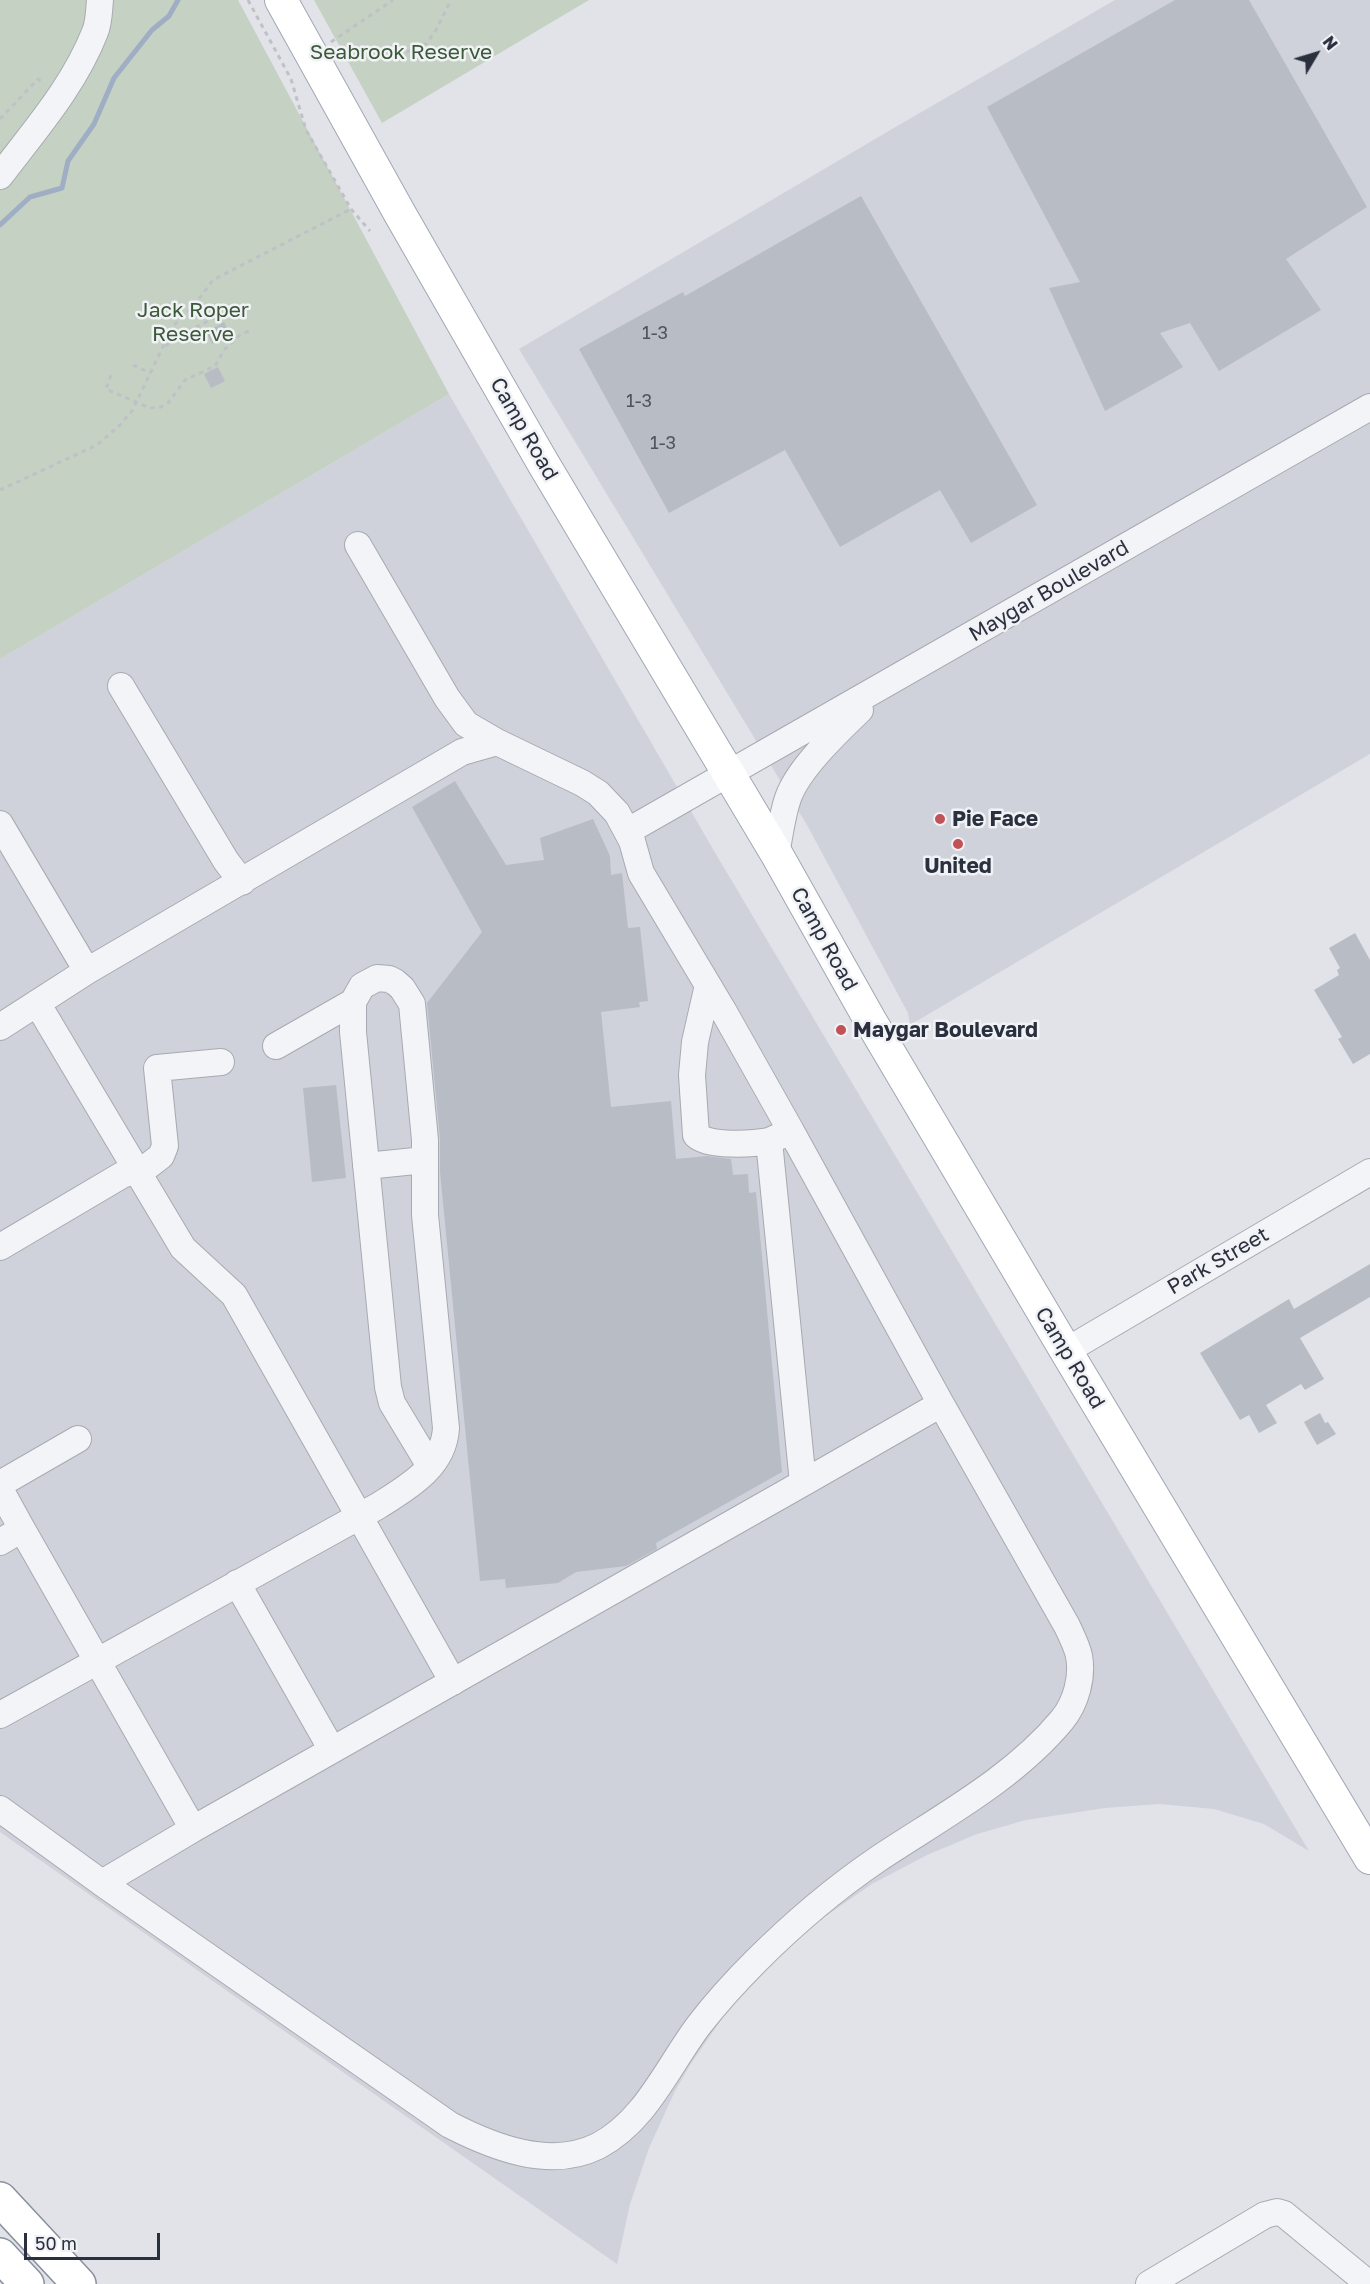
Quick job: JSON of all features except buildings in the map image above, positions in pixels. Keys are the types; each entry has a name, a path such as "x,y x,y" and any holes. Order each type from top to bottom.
{"highway":[{"path":"0,2199 79,2284"},
{"path":"0,2255 27,2284"}],"main road":[{"name":"Camp Road","path":"281,0 400,214 543,463 776,853 870,1020 1066,1351 1370,1858"},
{"path":"1343,1814 1370,1835"}],"street":[{"path":"0,176 61,94 78,66 96,30 100,0"},
{"name":"Maygar Boulevard","path":"628,831 1370,407"},
{"path":"0,1809 102,1883 450,2125 484,2142 537,2154 571,2155 598,2146 621,2129 644,2106 698,2026 735,1983 789,1929 831,1893 1000,1778 1064,1718 1074,1700 1080,1678 1079,1654 1067,1626 941,1404 780,1136 708,985 642,873 628,831 617,813 598,793 582,783 497,742 466,724 447,698 358,545"},
{"path":"776,853 788,797 795,784 834,735 888,683"},
{"path":"121,686 226,861 242,882"},
{"path":"0,1027 87,971 462,752 497,742"},
{"path":"0,824 87,971"},
{"path":"0,1715 359,1517 412,1484 430,1466 445,1443 446,1428 425,1215 423,1118 412,1004 397,984 383,977 362,986 353,1002 353,1032 388,1387 392,1403 430,1466"},
{"path":"708,985 695,1041 692,1076 696,1135 703,1140 753,1144 780,1136"},
{"path":"276,1046 353,1002"},
{"path":"37,1003 183,1248 234,1295 453,1683"},
{"path":"0,1247 122,1175 157,1161 164,1151 157,1068 221,1062"},
{"path":"780,1136 803,1484"},
{"path":"366,1166 425,1160"},
{"name":"Park Street","path":"1066,1351 1370,1172"},
{"path":"102,1883 941,1404"},
{"path":"0,1484 78,1439"},
{"path":"0,1489 193,1829"},
{"path":"0,1542 22,1529"},
{"path":"237,1583 332,1750"},
{"path":"1149,2284 1272,2212 1284,2214 1358,2280"}],"path":[{"path":"248,0 291,79 306,130 351,209 370,231"},
{"path":"333,41 393,0"},
{"path":"390,59 426,44 451,0"},
{"path":"0,119 38,79 46,84"},
{"path":"0,490 97,445 120,425 132,411 173,326 195,304 213,279 351,209"},
{"path":"164,347 181,335 236,306"},
{"path":"111,375 106,389 150,408 162,407 168,403 185,380 215,366 224,350 249,331"},
{"path":"133,365 150,373"}],"shaded area":[{"path":"1115,0 1370,0 1370,754 910,1025 908,1013 807,825 519,349"},
{"path":"449,394 717,856 1309,1851 1264,1824 1214,1809 1159,1804 1105,1808 1026,1820 977,1834 927,1855 872,1884 820,1920 771,1962 728,2010 692,2062 675,2091 649,2148 630,2204 617,2264 0,1832 0,659"}],"green space":[{"name":"Jack Roper Reserve","path":"0,0 238,0 449,394 0,659"},
{"name":"Seabrook Reserve","path":"314,0 589,0 382,123"}],"waterway":[{"path":"0,225 30,197 62,188 68,161 94,124 114,78 152,30 169,16 178,0"}],"place":[{"name":"Pie Face","path":"940,819"},
{"name":"United","path":"958,844"},
{"name":"Maygar Boulevard","path":"841,1030"}]}
